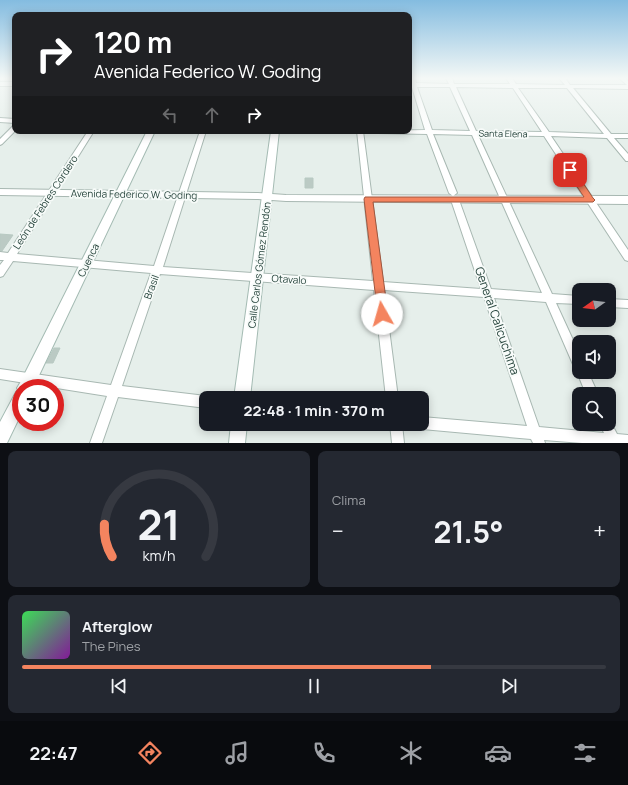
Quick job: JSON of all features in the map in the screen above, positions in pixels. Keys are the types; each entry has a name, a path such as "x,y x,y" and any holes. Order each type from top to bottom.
{"main road":[{"name":"Cuenca","path":"30,379 150,134"},
{"name":"Calle Carlos Gómez Rendón","path":"243,391 275,134"},
{"path":"0,439 12,415"},
{"path":"237,443 238,431"}],"street":[{"name":"General Calicuchima","path":"418,99 454,196 537,438"},
{"path":"459,99 572,350"},
{"path":"523,99 628,257"},
{"path":"579,99 628,159"},
{"path":"0,120 12,121"},
{"path":"0,143 12,130"},
{"name":"Santa Elena","path":"412,132 628,136"},
{"name":"León de Febres Cordero","path":"0,273 89,134"},
{"name":"Brasil","path":"96,443 157,270 202,134"},
{"path":"360,134 391,391"},
{"name":"Avenida Federico W. Goding","path":"0,192 182,194 268,196 286,198 368,196 588,197 628,200"},
{"name":"Avenida Federico W. Goding","path":"588,197 628,194"},
{"name":"Otavalo","path":"0,256 157,270 572,300"},
{"path":"616,303 628,304"},
{"path":"0,374 14,379"},
{"path":"64,387 199,401"},
{"path":"429,424 537,438 614,442 628,441"},
{"path":"397,431 398,443"},
{"path":"609,431 614,442"}],"building":[{"path":"305,178 313,178 313,188 305,188"},
{"path":"0,234 13,235 2,251 0,251"},
{"path":"54,348 60,348 53,363 46,363"}],"route":[{"path":"382,314 368,199 590,200 570,170"}]}
